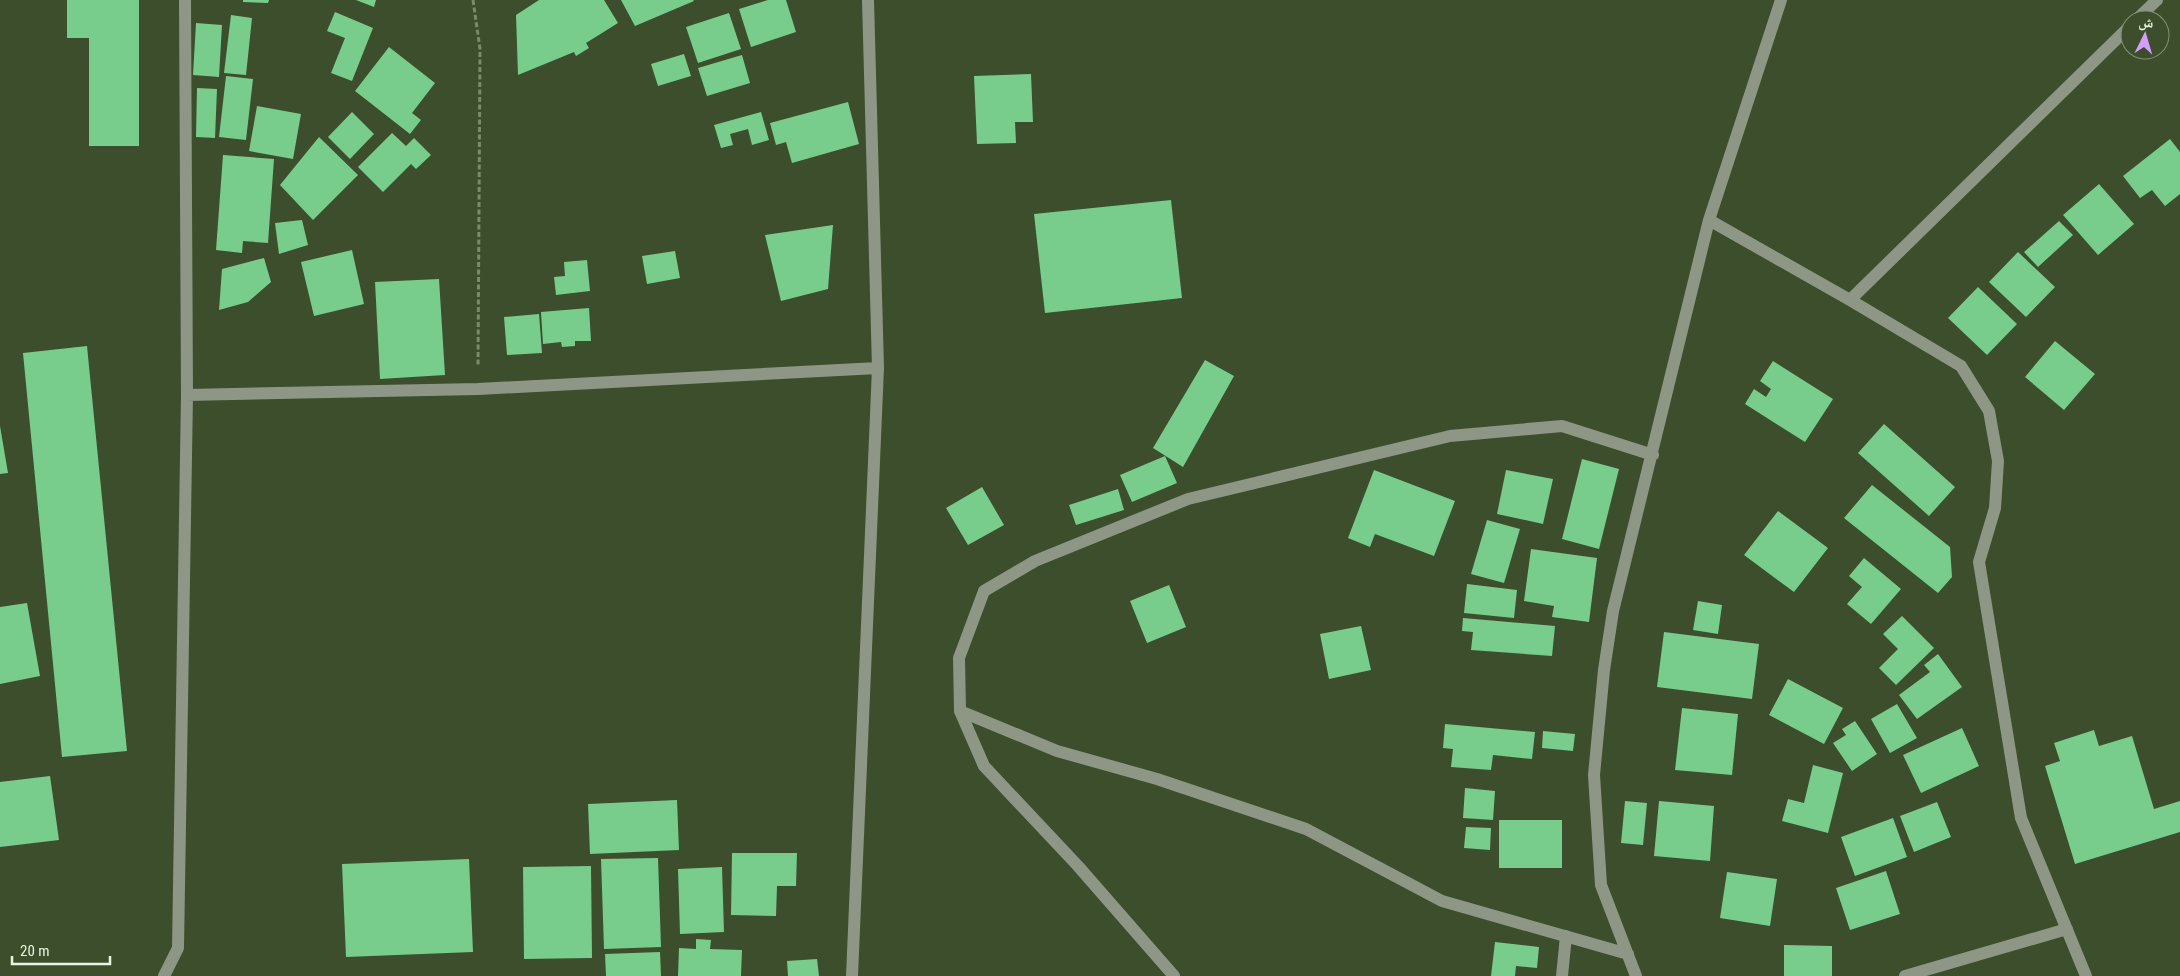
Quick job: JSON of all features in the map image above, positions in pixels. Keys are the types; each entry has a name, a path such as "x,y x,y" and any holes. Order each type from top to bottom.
{"street":[{"path":"164,976 178,948 187,395 185,0"},
{"path":"852,976 878,368 868,0"},
{"path":"1636,976 1601,885 1594,775 1604,670 1613,611 1653,455 1709,220 1781,0"},
{"path":"2146,10 2157,0"},
{"path":"1850,300 2120,36"},
{"path":"1709,220 1961,366 1990,411 1998,461 1995,508 1979,562 2021,818 2086,976"},
{"path":"187,395 478,389 878,368"},
{"path":"1174,976 1078,866 984,766 960,711 959,658 984,591 1035,561 1188,500 1450,436 1562,426 1653,455"},
{"path":"960,711 1057,751 1157,779 1306,829 1442,901 1628,954"},
{"path":"1905,976 1919,974 2067,929"},
{"path":"1562,976 1566,936"}],"path":[{"path":"473,0 480,49 478,389"}],"building":[{"path":"67,0 139,0 139,146 89,146 89,38 67,38"},
{"path":"243,0 269,0 268,3 243,2"},
{"path":"356,0 376,0 374,7"},
{"path":"539,0 604,0 618,23 586,43 589,48 576,56 574,52 518,75 516,15"},
{"path":"621,0 693,0 694,1 635,26"},
{"path":"768,0 786,0 796,32 751,47 739,9"},
{"path":"335,12 373,28 352,81 331,73 345,38 327,31"},
{"path":"729,13 741,49 698,63 686,27"},
{"path":"231,15 252,18 246,75 224,73"},
{"path":"196,23 222,25 219,77 193,75"},
{"path":"389,47 435,83 412,113 421,120 410,134 355,91"},
{"path":"684,54 691,76 658,86 651,64"},
{"path":"742,55 750,83 707,96 698,68"},
{"path":"1031,74 1033,122 1015,122 1016,143 977,144 974,76"},
{"path":"226,76 253,79 246,140 219,137"},
{"path":"197,88 217,89 215,138 196,137"},
{"path":"848,102 859,144 792,163 786,142 776,145 770,123"},
{"path":"257,106 301,114 293,159 249,151"},
{"path":"352,112 374,134 350,159 328,137"},
{"path":"761,112 769,140 752,145 748,129 730,134 733,145 721,148 714,125"},
{"path":"392,133 406,146 414,138 431,155 416,169 411,164 383,192 358,167"},
{"path":"319,137 358,175 313,220 280,185"},
{"path":"2170,139 2180,152 2180,194 2165,206 2152,190 2140,198 2123,176"},
{"path":"223,155 274,159 268,243 243,241 242,253 216,250"},
{"path":"2099,184 2134,224 2098,255 2063,215"},
{"path":"1171,200 1182,298 1045,313 1034,214"},
{"path":"302,220 308,245 279,254 275,223"},
{"path":"2059,221 2073,235 2038,267 2024,252"},
{"path":"833,225 828,289 781,301 765,235"},
{"path":"352,250 364,304 314,316 301,262"},
{"path":"675,251 680,278 647,284 642,256"},
{"path":"2018,252 2055,287 2026,317 1989,282"},
{"path":"264,258 271,282 248,302 219,310 222,269"},
{"path":"587,260 590,291 556,295 554,277 565,276 564,262"},
{"path":"439,279 445,375 380,379 375,282"},
{"path":"1978,287 2017,324 1987,355 1948,318"},
{"path":"589,308 591,341 575,341 575,346 562,347 561,342 543,344 541,312"},
{"path":"539,314 542,353 507,355 504,317"},
{"path":"2055,341 2095,374 2064,410 2025,377"},
{"path":"87,346 127,751 62,757 23,353"},
{"path":"1205,360 1234,376 1183,467 1153,448"},
{"path":"1773,361 1833,399 1805,442 1745,404 1754,389 1766,397 1771,389 1760,381"},
{"path":"1884,424 1955,487 1929,516 1858,453"},
{"path":"0,426 8,473 0,474"},
{"path":"1165,456 1177,483 1132,502 1120,475"},
{"path":"1582,459 1619,469 1599,549 1562,539"},
{"path":"1374,470 1455,501 1434,556 1375,534 1370,547 1348,538"},
{"path":"1506,470 1553,479 1543,524 1497,514"},
{"path":"1872,485 1950,547 1952,577 1938,593 1844,518"},
{"path":"982,487 1004,525 968,545 946,508"},
{"path":"1118,489 1124,510 1076,525 1069,505"},
{"path":"1778,511 1828,548 1794,592 1744,555"},
{"path":"1487,520 1520,529 1504,583 1471,574"},
{"path":"1531,549 1597,558 1589,622 1552,617 1554,606 1524,601"},
{"path":"1864,558 1901,589 1871,624 1847,604 1862,587 1849,576"},
{"path":"1467,584 1517,590 1514,618 1464,613"},
{"path":"1169,585 1186,627 1147,643 1130,601"},
{"path":"1698,601 1722,605 1718,634 1693,630"},
{"path":"27,603 40,676 0,684 0,607"},
{"path":"1902,616 1934,648 1896,685 1879,668 1898,649 1883,634"},
{"path":"1463,618 1555,626 1552,656 1471,650 1473,632 1462,631"},
{"path":"1361,626 1371,670 1329,679 1320,634"},
{"path":"1664,632 1759,644 1752,699 1657,687"},
{"path":"1938,654 1962,687 1917,719 1899,695 1930,672 1924,665"},
{"path":"1788,679 1843,708 1824,744 1769,715"},
{"path":"1897,704 1917,738 1890,753 1871,719"},
{"path":"1682,708 1738,714 1732,775 1675,770"},
{"path":"1855,721 1877,754 1852,771 1833,743 1846,735 1842,729"},
{"path":"1445,724 1535,732 1532,759 1493,755 1491,770 1451,767 1453,749 1443,748"},
{"path":"1962,728 1979,766 1921,793 1903,755"},
{"path":"2094,730 2099,746 2132,736 2154,809 2180,801 2180,832 2075,864 2045,766 2060,761 2054,743"},
{"path":"1543,731 1575,734 1573,751 1542,748"},
{"path":"1813,765 1843,773 1828,833 1782,821 1788,799 1804,803"},
{"path":"50,776 59,840 0,847 0,782"},
{"path":"1465,788 1495,791 1493,820 1463,818"},
{"path":"677,800 679,850 590,854 588,804"},
{"path":"1625,801 1647,803 1643,845 1621,843"},
{"path":"1659,801 1714,806 1710,861 1654,856"},
{"path":"1937,802 1951,837 1914,852 1900,816"},
{"path":"1893,818 1907,857 1855,876 1841,837"},
{"path":"1499,820 1562,820 1562,868 1499,868"},
{"path":"1466,827 1491,828 1490,850 1464,848"},
{"path":"732,853 797,853 796,886 777,886 776,916 731,915"},
{"path":"658,858 661,947 604,949 601,859"},
{"path":"469,859 473,952 346,957 342,864"},
{"path":"591,866 592,958 524,959 523,867"},
{"path":"722,867 724,932 680,934 678,869"},
{"path":"1886,871 1900,914 1850,930 1836,888"},
{"path":"1727,872 1777,879 1770,926 1720,918"},
{"path":"696,939 711,940 710,949 742,950 741,976 678,976 679,948 696,949"},
{"path":"1495,942 1539,947 1537,968 1516,966 1515,976 1491,976"},
{"path":"1784,945 1832,946 1832,976 1784,976"},
{"path":"660,952 661,976 606,976 605,954"},
{"path":"817,959 819,976 788,976 787,961"}]}
